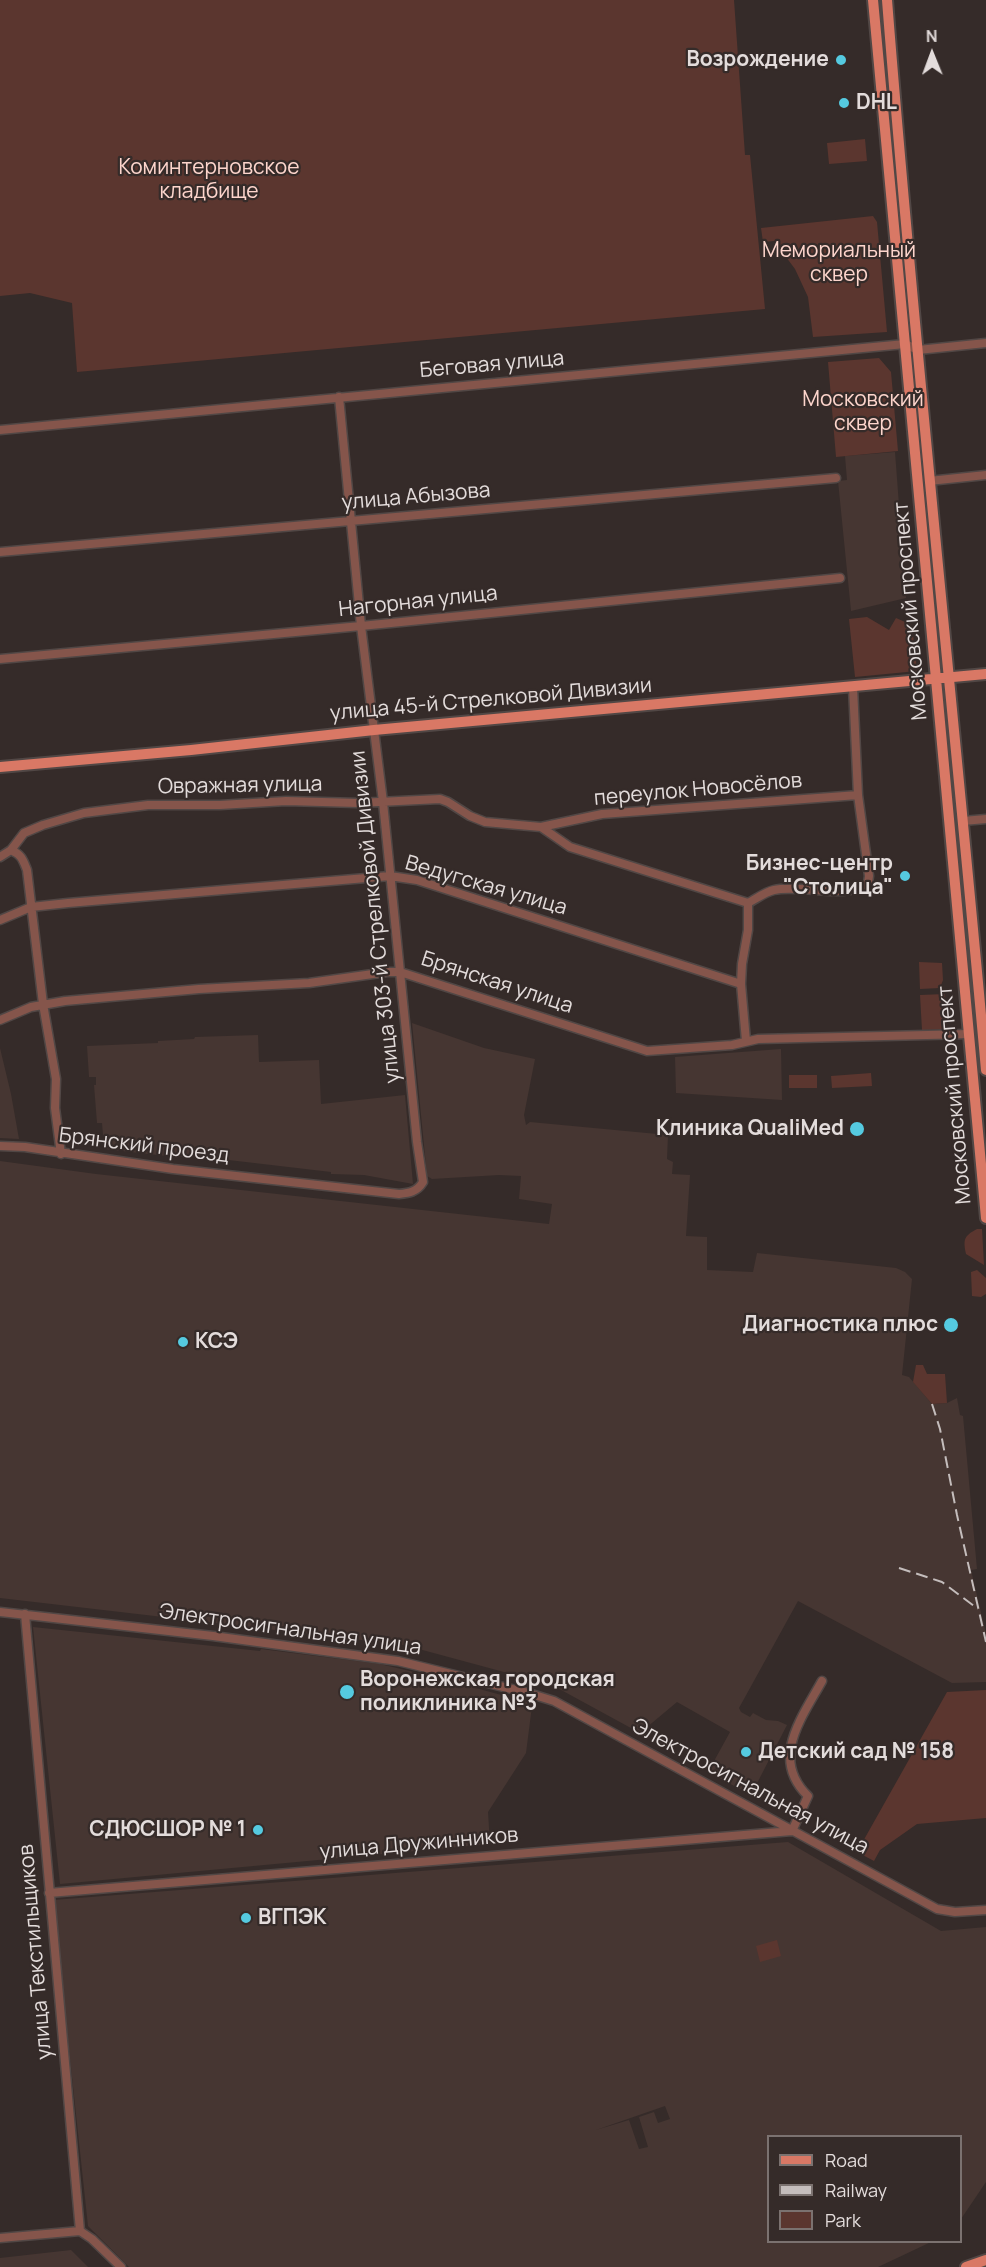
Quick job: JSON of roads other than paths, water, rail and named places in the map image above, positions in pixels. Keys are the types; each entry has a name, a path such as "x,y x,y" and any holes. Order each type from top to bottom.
{"main road":[{"name":"Московский проспект","path":"873,0 986,1218"},
{"name":"Московский проспект","path":"887,0 929,481 950,677 986,1070"},
{"name":"улица 45-й Стрелковой Дивизии","path":"0,767 986,674"},
{"name":"Брянская улица","path":"969,1034 983,1033"},
{"path":"966,2267 986,2260"}],"street":[{"path":"905,344 918,350 986,343"},
{"name":"Беговая улица","path":"0,430 905,344"},
{"name":"улица 303-й Стрелковой Дивизии","path":"339,397 361,626 383,802 423,1182"},
{"path":"929,481 986,475"},
{"name":"улица Абызова","path":"0,552 836,478"},
{"name":"Нагорная улица","path":"0,658 361,626 840,578"},
{"path":"746,1041 741,984 748,930 748,903 774,890 844,890 863,887 868,883 858,795 853,687"},
{"name":"переулок Новосёлов","path":"541,827 602,814 858,795"},
{"name":"Овражная улица","path":"0,857 11,850 24,833 84,813 148,805 220,806 286,801 383,802 440,799 485,822 541,827 570,847 748,903"},
{"path":"963,821 986,819"},
{"path":"11,850 22,857 27,870 56,1080 55,1107 61,1154"},
{"name":"Ведугская улица","path":"0,920 31,907 390,876 417,880 741,984"},
{"name":"Брянская улица","path":"0,1020 44,1004 200,989 309,983 400,972 647,1051 732,1045 758,1039 969,1034"},
{"name":"Брянский проезд","path":"0,1146 25,1147 173,1169 399,1194 410,1193 418,1189 423,1182"},
{"name":"Электросигнальная улица","path":"0,1612 398,1660 528,1693 554,1701 937,1909 955,1912 986,1910"},
{"name":"улица Текстильщиков","path":"25,1614 80,2231"},
{"path":"792,1831 808,1796 799,1787 792,1773 789,1755 794,1735 822,1681"},
{"name":"улица Дружинников","path":"49,1893 792,1831"},
{"path":"0,2238 80,2231 92,2239 121,2267"}],"railway":[{"path":"932,1404 940,1429 986,1642"},
{"path":"899,1568 942,1582 978,1609"}],"place":[{"name":"Возрождение","path":"841,60"},
{"name":"DHL","path":"844,103"},
{"name":"Бизнес-центр \"Столица\"","path":"905,876"},
{"name":"Клиника QualiMed","path":"857,1129"},
{"name":"Диагностика плюс","path":"951,1325"},
{"name":"КСЭ","path":"183,1342"},
{"name":"Воронежская городская поликлиника №3","path":"347,1692"},
{"name":"Детский сад № 158","path":"746,1752"},
{"name":"СДЮСШОР № 1","path":"258,1830"},
{"name":"ВГПЭК","path":"246,1918"}],"park label":[{"name":"Коминтерновское кладбище","path":"209,180"},
{"name":"Мемориальный сквер","path":"839,263"},
{"name":"Московский сквер","path":"863,412"}]}
